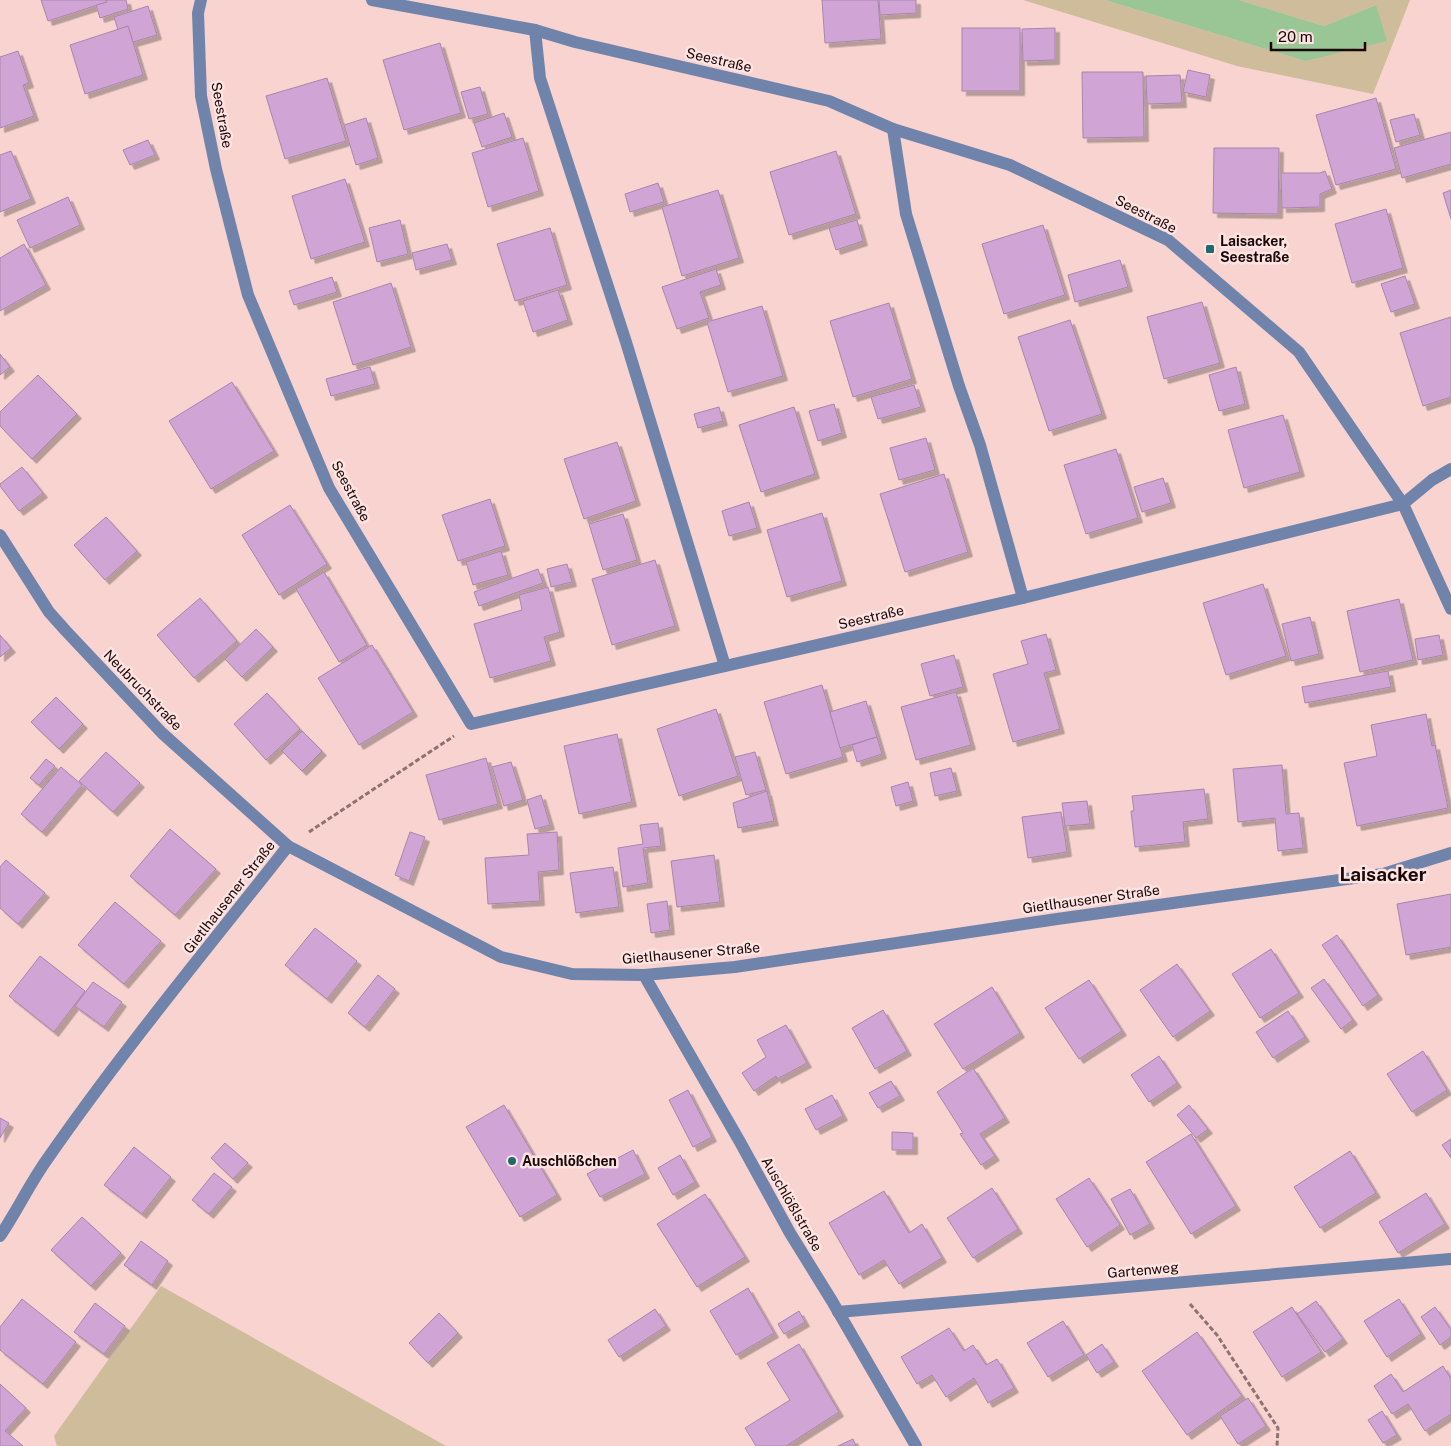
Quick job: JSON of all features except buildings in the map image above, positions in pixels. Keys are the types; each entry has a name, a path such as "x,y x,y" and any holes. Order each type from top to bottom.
{"street":[{"name":"Seestraße","path":"200,0 198,13 201,96 216,169 248,295 329,488 471,724 1023,598 1403,504"},
{"name":"Seestraße","path":"372,0 535,30 575,42 829,101 892,129 1010,165 1168,240 1299,352 1403,504 1451,609"},
{"path":"535,30 540,78 626,342 725,666"},
{"path":"892,129 906,214 959,386 980,445 1023,598"},
{"path":"1403,504 1432,480 1451,469"},
{"name":"Neubruchstraße","path":"0,535 55,619 162,733 288,846"},
{"name":"Gietlhausener Straße","path":"0,1236 46,1160 118,1062 288,846 501,957 572,974 644,975 735,967 1056,919 1382,874 1451,853"},
{"name":"Auschlößlstraße","path":"644,975 790,1233 916,1446"},
{"name":"Gartenweg","path":"838,1312 1450,1259"}],"path":[{"path":"288,846 471,724"},
{"path":"1172,1283 1217,1335 1278,1428 1277,1446"}],"shaded area":[{"path":"1023,0 1105,0 1305,61 1376,5 1324,26 1239,0 1410,0 1373,94 1237,66"},
{"path":"1105,0 1239,0 1324,26 1376,5 1387,41 1305,61"},
{"path":"161,1286 446,1446 57,1446 54,1436"}],"place":[{"name":"Laisacker, Seestraße","path":"1210,249"},
{"name":"Auschlößchen","path":"512,1161"}],"district":[{"name":"Laisacker","path":"1383,874"}]}
